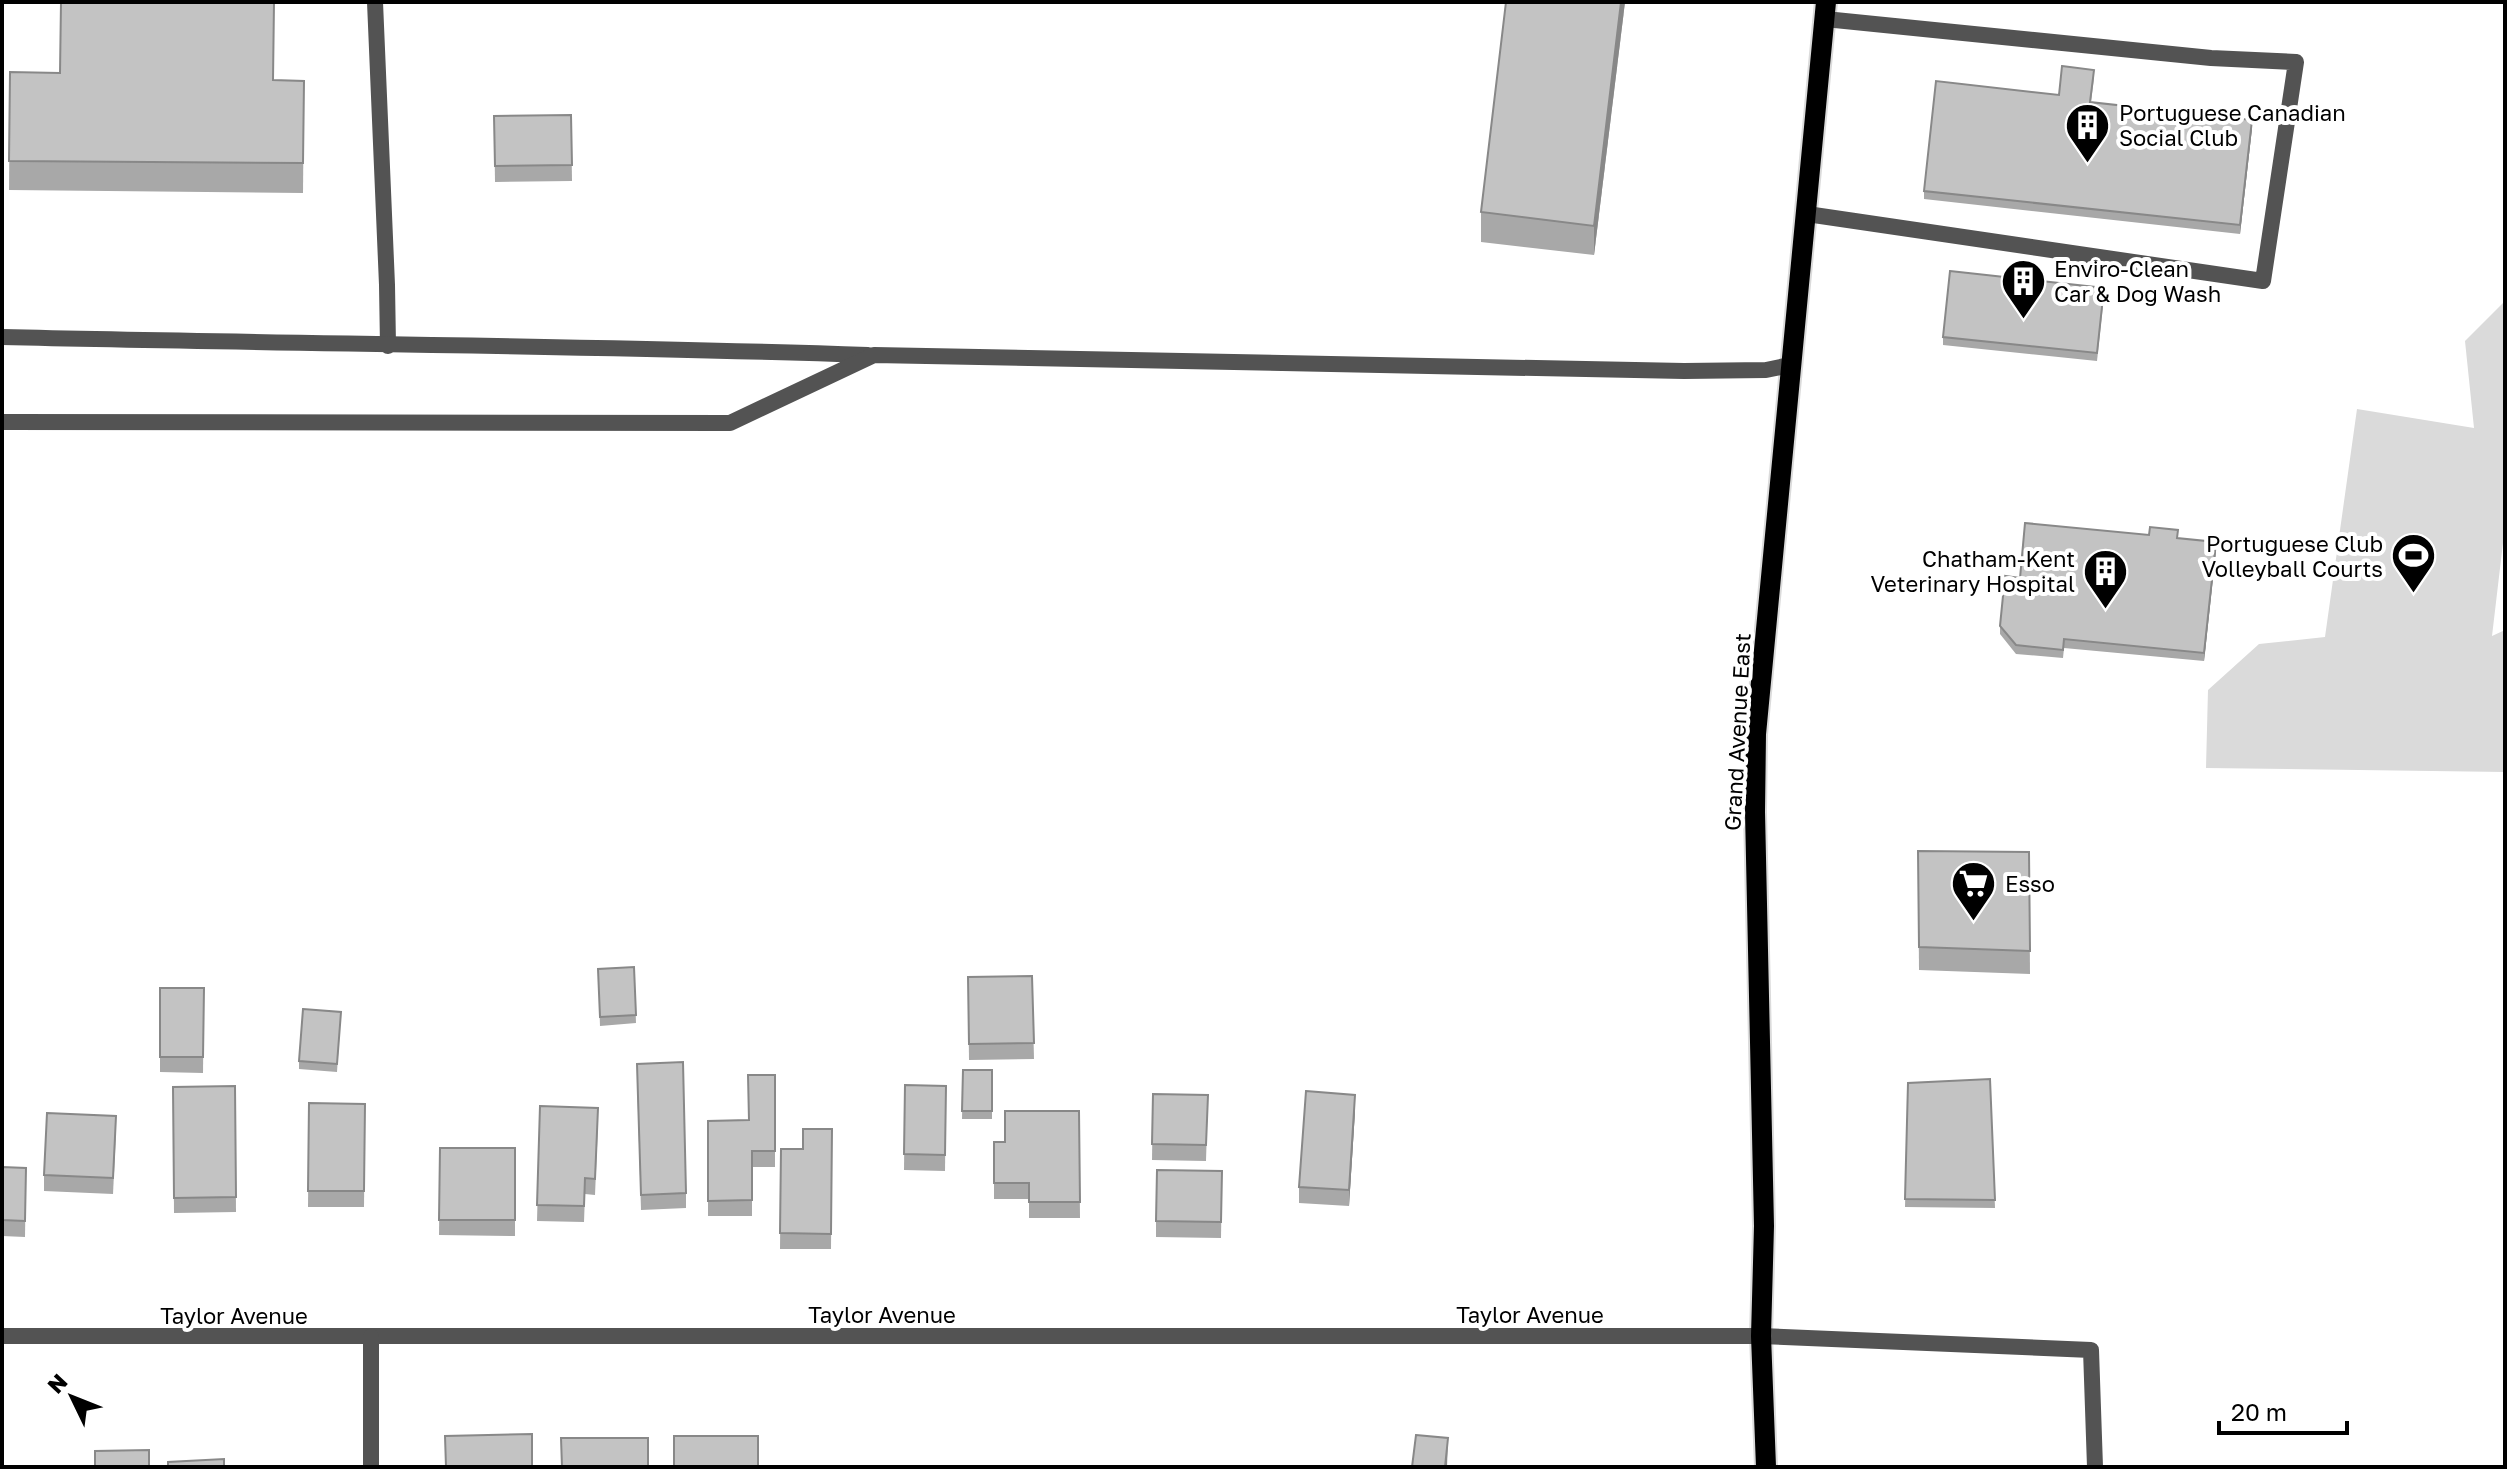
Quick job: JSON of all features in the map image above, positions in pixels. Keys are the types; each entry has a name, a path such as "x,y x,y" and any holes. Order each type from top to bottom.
{"main road":[{"name":"Grand Avenue East","path":"1766,1467 1761,1336 1764,1226 1756,734 1826,10"}],"street":[{"path":"375,2 388,346"},
{"path":"1807,214 2263,281 2296,62 2211,58 1826,10"},
{"path":"2,337 388,346 622,347 1684,371 1766,370 1790,365"},
{"path":"2,422 730,423 874,355"},
{"name":"Taylor Avenue","path":"2,1336 1761,1336 2091,1350 2095,1467"},
{"path":"371,1337 371,1467"}],"shaded area":[{"path":"2505,301 2505,526 2492,636 2505,630 2505,772 2206,768 2208,690 2259,644 2325,637 2357,409 2474,428 2465,341"}],"building":[{"path":"61,2 274,2 273,80 304,81 303,163 9,161 10,72 60,73"},
{"path":"1506,2 1621,2 1594,226 1481,212"},
{"name":"Portuguese Canadian Social Club","path":"2062,66 2094,70 2090,102 2252,120 2240,225 1924,191 1936,81 2059,95"},
{"path":"571,115 572,165 495,166 494,116"},
{"name":"Enviro-Clean Car & Dog Wash","path":"1950,271 2104,288 2097,353 1943,337"},
{"name":"Chatham-Kent Veterinary Hospital","path":"2025,523 2149,535 2150,527 2178,530 2177,538 2216,542 2204,653 2064,639 2063,650 2016,645 2000,626 2005,576 2020,578"},
{"name":"Esso","path":"1918,851 2029,852 2030,951 1919,947"},
{"path":"634,967 636,1015 600,1017 598,969"},
{"path":"1032,976 1034,1043 969,1044 968,977"},
{"path":"160,988 204,988 203,1057 160,1057"},
{"path":"303,1009 341,1012 337,1064 299,1061"},
{"path":"683,1062 686,1193 641,1195 637,1064"},
{"path":"963,1070 992,1070 992,1111 962,1111"},
{"path":"748,1075 775,1075 775,1151 752,1151 752,1200 708,1201 708,1121 749,1120"},
{"path":"1990,1079 1995,1200 1905,1199 1908,1083"},
{"path":"905,1085 946,1086 945,1155 904,1154"},
{"path":"235,1086 236,1197 174,1198 173,1087"},
{"path":"1306,1091 1355,1095 1349,1190 1299,1187"},
{"path":"1153,1094 1208,1095 1206,1145 1152,1144"},
{"path":"309,1103 365,1104 364,1191 308,1191"},
{"path":"540,1106 598,1108 595,1179 585,1178 584,1206 537,1205"},
{"path":"1005,1111 1079,1111 1080,1202 1029,1202 1029,1183 994,1183 994,1142 1005,1142"},
{"path":"47,1113 116,1116 113,1178 44,1175"},
{"path":"803,1129 832,1129 831,1234 780,1233 781,1149 803,1149"},
{"path":"440,1148 515,1148 515,1220 439,1220"},
{"path":"2,1167 26,1168 25,1221 2,1220"},
{"path":"1157,1170 1222,1171 1221,1222 1156,1221"},
{"path":"532,1434 532,1467 446,1467 445,1436"},
{"path":"1416,1435 1448,1438 1445,1467 1412,1467"},
{"path":"674,1436 758,1436 758,1467 674,1467"},
{"path":"561,1438 648,1438 648,1467 562,1467"},
{"path":"149,1450 149,1467 95,1467 95,1451"},
{"path":"224,1459 224,1467 168,1467 168,1462"}],"place":[{"name":"Portuguese Canadian Social Club","path":"2088,164"},
{"name":"Enviro-Clean Car & Dog Wash","path":"2023,320"},
{"name":"Portuguese Club Volleyball Courts","path":"2414,595"},
{"name":"Chatham-Kent Veterinary Hospital","path":"2106,610"},
{"name":"Esso","path":"1974,922"}]}
